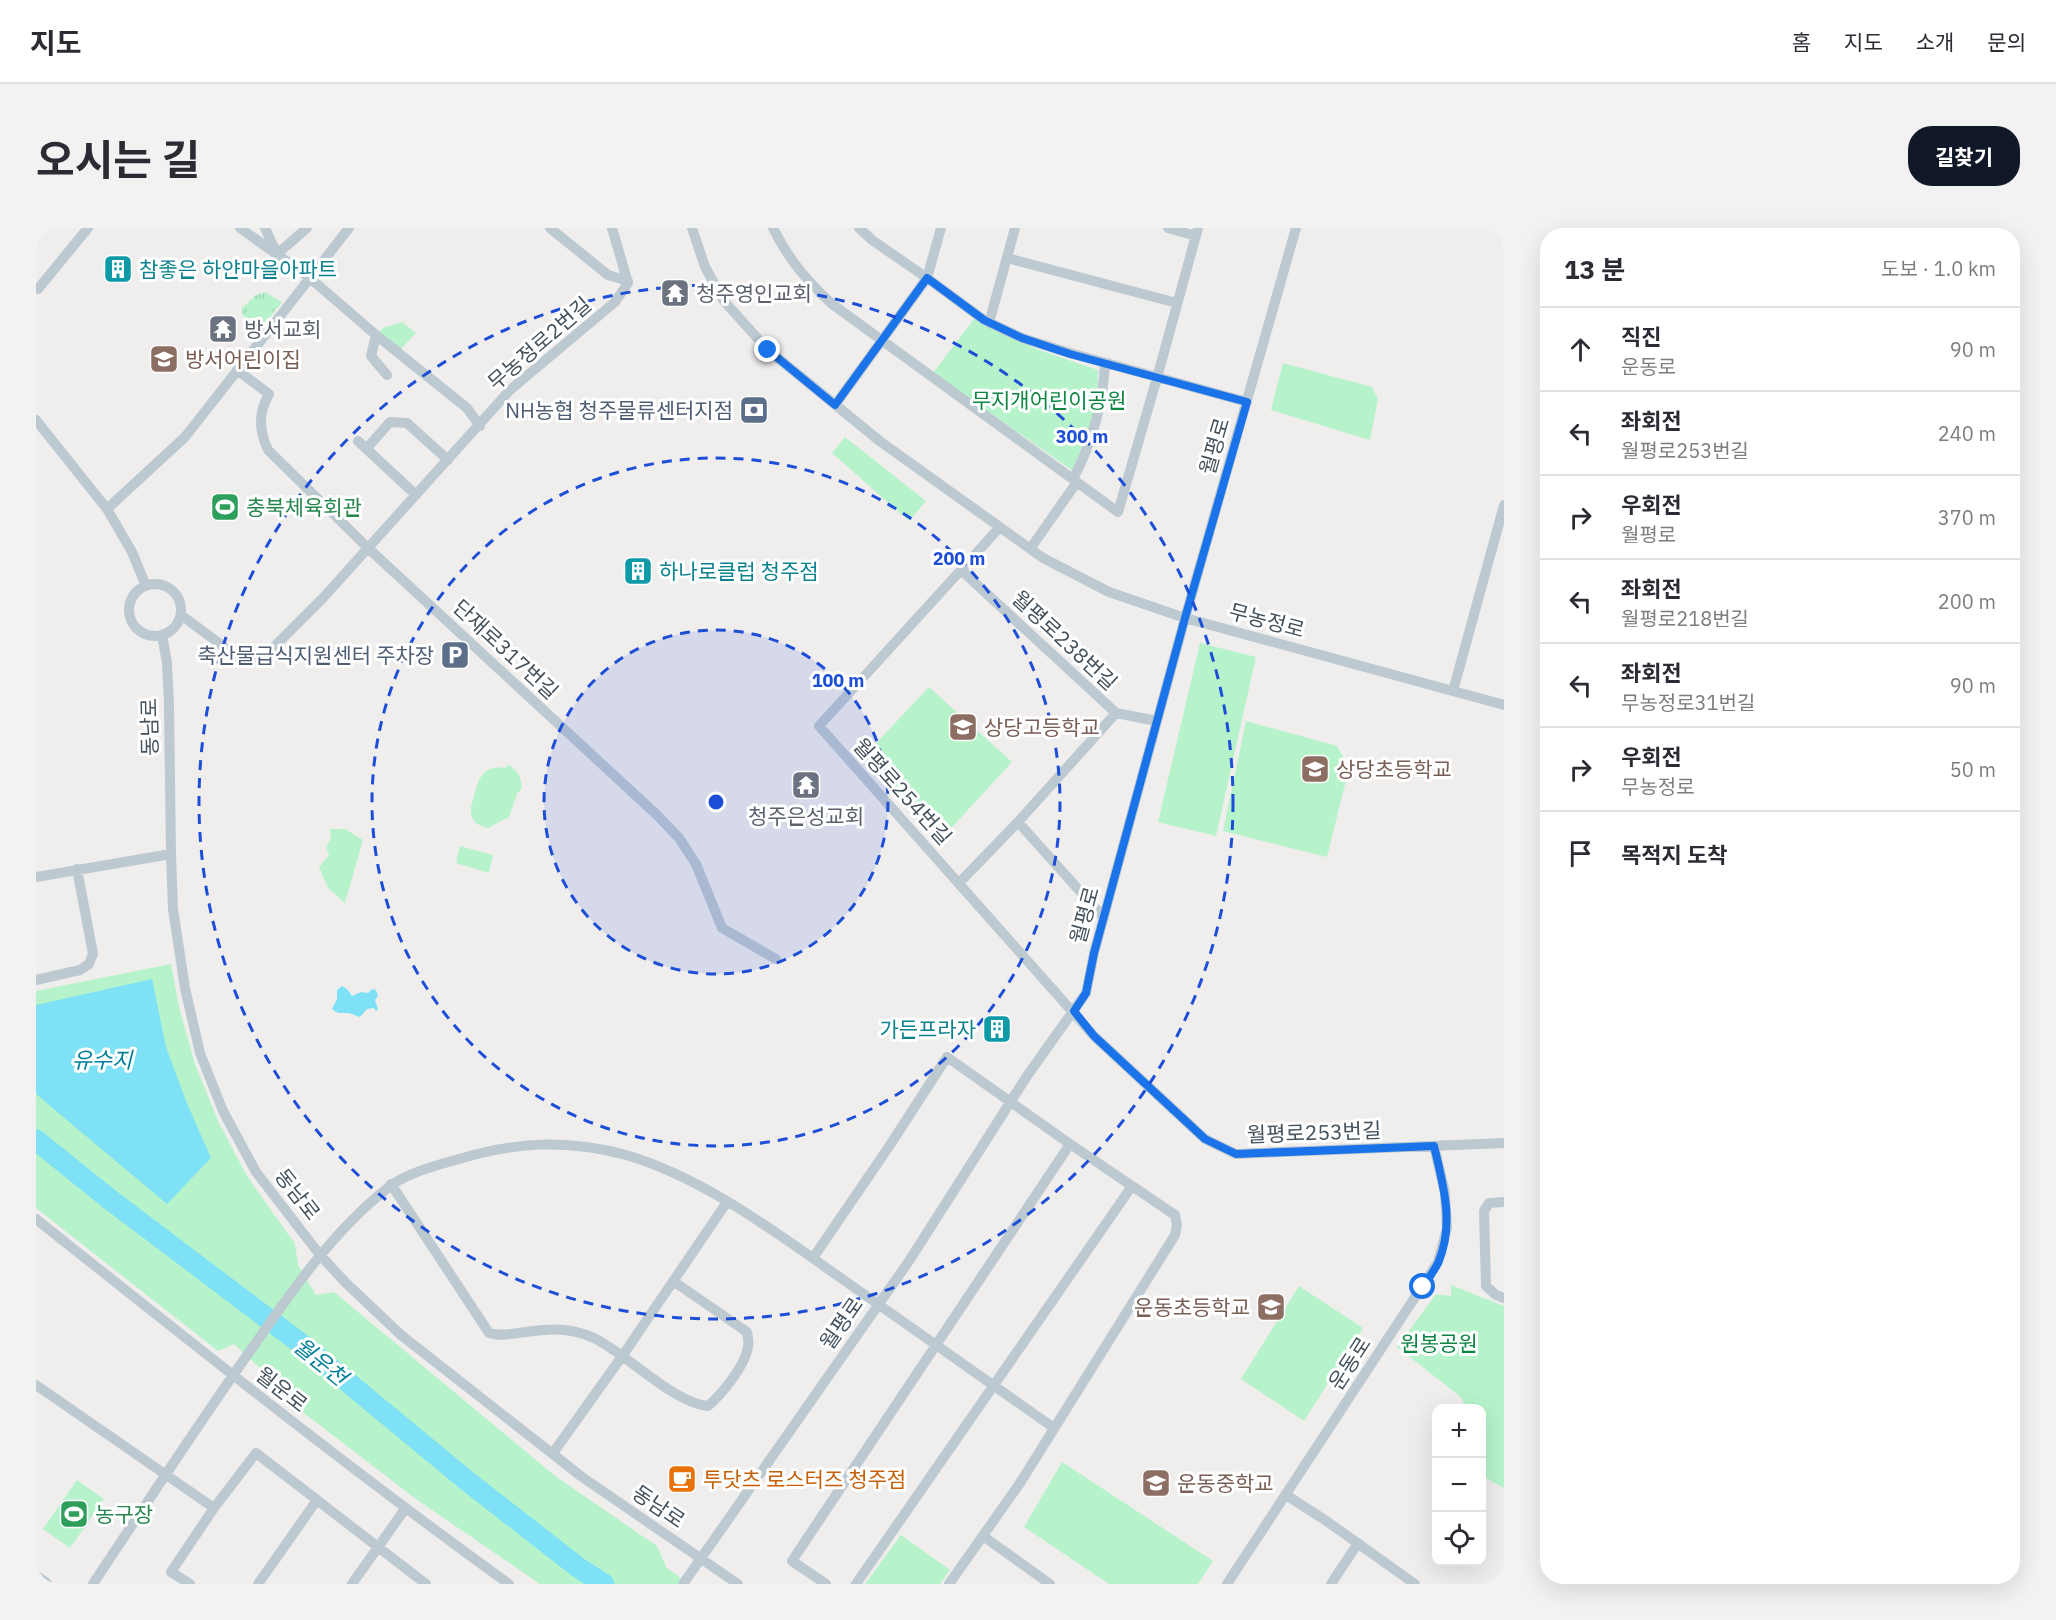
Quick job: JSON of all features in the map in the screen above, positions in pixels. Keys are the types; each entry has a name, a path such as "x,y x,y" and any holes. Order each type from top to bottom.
{"street":[{"path":"38,289 88,228"},
{"path":"240,228 310,278 376,335 467,408 480,426"},
{"path":"265,228 277,254"},
{"path":"277,254 307,228"},
{"path":"107,509 185,437 349,228"},
{"name":"무농정로2번길","path":"368,548 510,390 615,302 628,283 628,281 608,275 550,228"},
{"path":"612,228 628,281"},
{"name":"무농정로","path":"692,228 705,267 724,301 768,350 881,442 1043,558 1109,592 1185,618 1504,705"},
{"path":"773,228 784,251 802,275 832,304 1118,512 1197,232 1168,228"},
{"path":"859,228 872,240 989,323 1022,338 1247,402"},
{"path":"835,405 927,278 941,228"},
{"path":"989,323 1015,228"},
{"name":"월평로","path":"683,1584 878,1304 1010,1102 1086,993 1185,618 1296,228"},
{"path":"1008,258 1177,303"},
{"path":"376,335 371,356 387,375"},
{"path":"1030,549 1075,481 1096,423 1105,363"},
{"name":"단재로317번길","path":"237,370 268,394 261,413 261,433 268,450 368,548 657,815 679,838 696,864 722,928 776,959"},
{"path":"36,420 107,509 132,552 146,586"},
{"path":"368,448 390,422 407,423 448,460"},
{"path":"358,441 416,495"},
{"path":"1453,691 1504,505"},
{"path":"961,570 1000,527"},
{"path":"181,615 238,658 252,661 262,658 368,548"},
{"name":"월평로238번길","path":"961,570 1116,714 1157,721"},
{"name":"월평로254번길","path":"961,570 819,726 1074,1011"},
{"path":"159,584 174,592 181,607 181,615 173,630 162,635 148,636 140,632 130,618 130,601 135,593 146,586 159,584"},
{"name":"동남로","path":"162,635 167,663 169,705 173,909 184,988 200,1053 223,1111 256,1172 320,1255 401,1335 582,1477 738,1584"},
{"name":"월평로238번길","path":"1018,822 1116,714"},
{"path":"959,883 1018,822 1104,918"},
{"path":"36,877 171,854"},
{"path":"36,980 80,970 89,964 93,954 77,869"},
{"name":"월평로253번길","path":"1074,1011 1094,1036 1205,1139 1236,1154 1504,1143"},
{"path":"813,1258 947,1057 1174,1215 1177,1226 1175,1235 1020,1483 949,1584"},
{"path":"826,1584 792,1561 1070,1144"},
{"path":"93,1584 232,1375 297,1284 356,1216 392,1184 431,1167 511,1146 569,1145 625,1155 663,1168 727,1202 813,1258 1054,1428"},
{"name":"운동로","path":"1227,1584 1438,1262 1447,1228 1445,1193 1434,1146"},
{"path":"392,1184 489,1333 497,1336 527,1331 563,1329 592,1337 623,1355 683,1399 696,1406 708,1406 720,1396 746,1356 749,1344 747,1332 674,1281"},
{"path":"856,1584 1132,1186"},
{"path":"553,1454 727,1202"},
{"path":"1504,1202 1489,1203 1484,1212 1486,1286 1496,1295 1504,1298"},
{"name":"월운로","path":"36,1219 405,1509 509,1584"},
{"path":"36,1385 214,1508"},
{"path":"190,1584 171,1572 214,1508 256,1453 426,1584"},
{"path":"1286,1495 1415,1584"},
{"path":"258,1584 317,1500"},
{"path":"352,1584 405,1509"},
{"path":"982,1536 1050,1584"},
{"path":"1331,1584 1358,1544"},
{"path":"36,1578 45,1584"}],"green space":[{"path":"265,292 282,302 255,335 242,313 242,308 256,295"},
{"name":"무지개어린이공원","path":"974,319 1039,350 1098,370 1097,399 1073,471 933,373"},
{"path":"402,322 416,333 401,349 379,333 383,328"},
{"path":"1283,363 1372,387 1378,399 1370,440 1271,410"},
{"path":"845,437 926,501 909,521 832,453"},
{"path":"1200,643 1256,657 1216,836 1158,822"},
{"path":"929,687 1012,762 943,837 863,757"},
{"path":"1246,721 1337,746 1349,768 1327,857 1223,831"},
{"path":"509,765 518,775 522,788 517,794 509,817 488,828 477,823 471,815 477,784 487,771 505,768"},
{"path":"330,829 345,829 363,840 345,903 328,888 319,867 329,855 326,847 331,839"},
{"path":"460,846 493,855 489,873 456,863"},
{"path":"171,964 179,1007 195,1064 219,1123 247,1176 295,1244 298,1265 316,1295 334,1292 555,1476 657,1546 666,1567 689,1584 540,1584 416,1499 266,1384 262,1370 234,1344 218,1351 36,1208 36,991"},
{"name":"원봉공원","path":"1451,1285 1504,1306 1504,1488 1486,1478 1486,1404 1464,1404 1461,1397 1397,1347 1436,1294 1451,1296"},
{"path":"1299,1286 1363,1328 1304,1421 1241,1379"},
{"path":"1062,1462 1213,1561 1198,1584 1109,1584 1024,1527"},
{"name":"농구장","path":"77,1480 104,1499 70,1548 43,1529"},
{"path":"901,1535 950,1570 940,1584 865,1584"}],"water":[{"name":"유수지","path":"152,979 166,1047 211,1158 167,1204 36,1094 36,1005"},
{"path":"342,986 352,996 361,992 368,993 372,989 376,990 378,996 375,1000 378,1009 376,1011 374,1008 367,1009 360,1017 334,1011 332,1009 337,999 337,990"}],"waterway":[{"name":"월운천","path":"36,1140 108,1198 304,1346 466,1480 579,1568 604,1584"}],"place":[{"name":"참좋은 하얀마을아파트","path":"118,269"},
{"name":"청주영인교회","path":"675,293"},
{"name":"방서교회","path":"223,329"},
{"name":"방서어린이집","path":"164,359"},
{"name":"NH농협 청주물류센터지점","path":"754,410"},
{"name":"충북체육회관","path":"225,507"},
{"name":"하나로클럽 청주점","path":"638,571"},
{"name":"축산물급식지원센터 주차장","path":"455,655"},
{"name":"상당고등학교","path":"963,727"},
{"name":"상당초등학교","path":"1315,769"},
{"name":"청주은성교회","path":"806,785"},
{"name":"가든프라자","path":"997,1029"},
{"name":"운동초등학교","path":"1271,1307"},
{"name":"투닷츠 로스터즈 청주점","path":"682,1479"},
{"name":"운동중학교","path":"1156,1483"},
{"name":"농구장","path":"74,1514"}],"route":[{"path":"768,350 835,405 927,278 984,320 1022,338 1070,354 1247,402 1185,618 1094,953 1086,993 1074,1011 1094,1036 1205,1139 1236,1154 1434,1146 1445,1193 1447,1228 1438,1262 1423,1287"}]}
